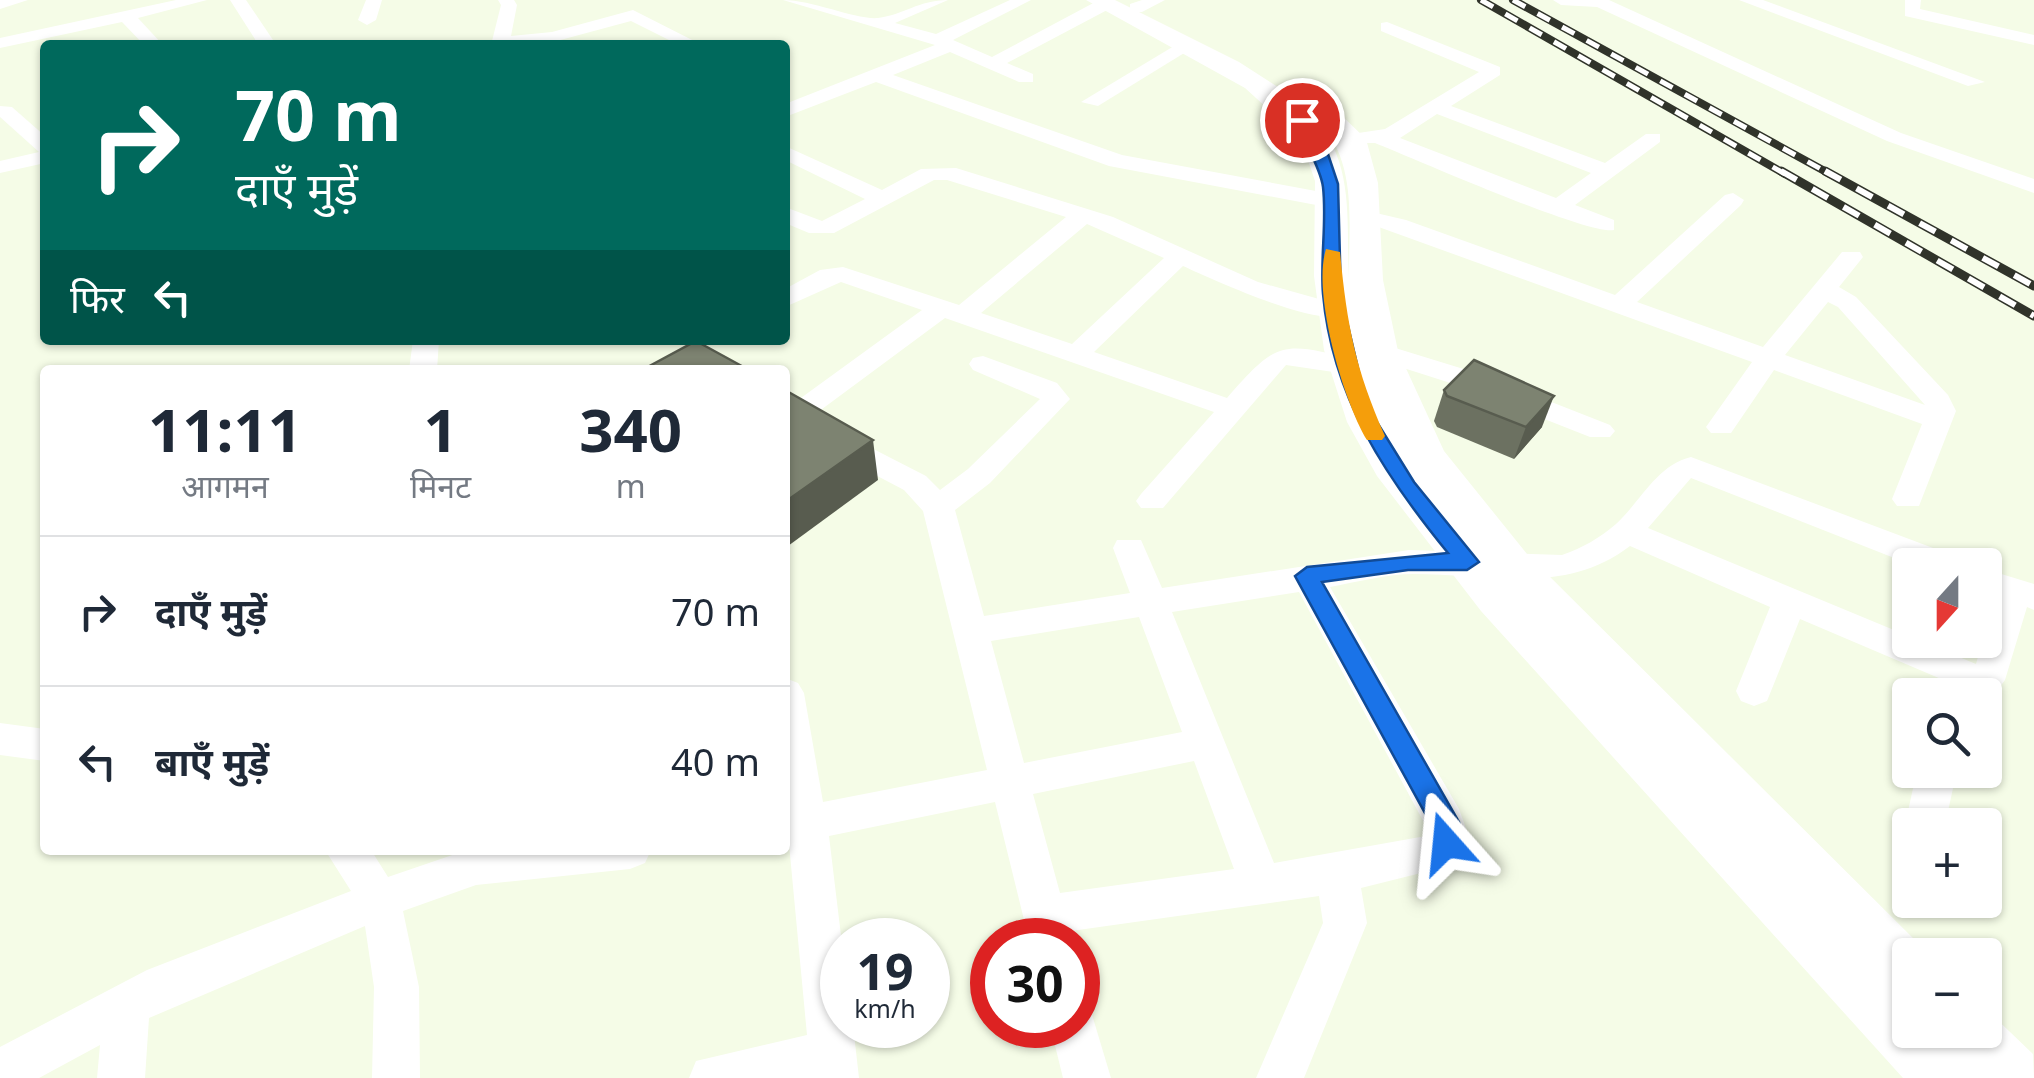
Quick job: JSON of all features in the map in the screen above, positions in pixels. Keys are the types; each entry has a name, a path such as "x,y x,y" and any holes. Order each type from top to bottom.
{"main road":[{"path":"1124,2 1185,47 1263,90 1302,120 1348,209 1366,280 1365,419 1384,455 1489,564 1892,961"},
{"path":"1124,2 1304,93 1367,139 1363,183 1348,209 1335,311 1363,358"},
{"path":"1489,564 1685,804 1948,1078"},
{"path":"1979,1048 2009,1078"}],"street":[{"path":"0,4 20,0"},
{"path":"45,40 199,0"},
{"path":"238,0 264,40"},
{"path":"367,20 374,0"},
{"path":"501,40 509,5 506,0"},
{"path":"792,0 944,42 1026,78"},
{"path":"882,22 940,0"},
{"path":"790,110 875,75 1022,0"},
{"path":"1561,0 1600,2 1894,137 2034,186"},
{"path":"1747,0 1975,82"},
{"path":"1913,0 1911,12 2034,40"},
{"path":"994,63 1124,2"},
{"path":"530,40 633,15 682,40"},
{"path":"126,16 149,40"},
{"path":"1367,139 1438,108 1492,73 1492,68 1387,27"},
{"path":"0,43 38,42"},
{"path":"1090,102 1185,47"},
{"path":"875,75 1117,162 1348,209 1398,225 1941,420"},
{"path":"790,96 806,103"},
{"path":"1438,108 1606,171"},
{"path":"6,110 40,142"},
{"path":"1557,208 1652,138"},
{"path":"1367,139 1606,225"},
{"path":"790,154 883,199"},
{"path":"0,167 40,158"},
{"path":"790,216 809,226 826,228 939,172 1083,215 1280,298 1335,311"},
{"path":"1620,305 1734,200"},
{"path":"1044,918 938,507 916,483 815,423 952,311 1083,215"},
{"path":"1076,354 1181,256"},
{"path":"1721,427 1768,359 1850,257"},
{"path":"790,296 836,273 1232,409"},
{"path":"1824,289 1847,302 1938,401 1941,420 1908,499"},
{"path":"1152,501 1276,359 1288,356 1363,358 1473,381 1600,431"},
{"path":"938,507 979,476 1056,400 1047,389 983,364"},
{"path":"973,631 1408,562 1564,567 1580,563 1627,532 1676,476 1691,467 1901,548"},
{"path":"1627,532 1789,602 1942,678"},
{"path":"1129,548 1262,885"},
{"path":"1097,918 1438,852 1449,833 1307,576"},
{"path":"1986,678 1992,670 2011,590"},
{"path":"1754,691 1789,602"},
{"path":"0,739 40,744"},
{"path":"796,825 1206,743"},
{"path":"713,1078 834,1066 796,825 790,753"},
{"path":"350,855 381,898 396,967 396,1078"},
{"path":"0,1073 126,1005 216,963 381,898 476,866 582,855"},
{"path":"1280,1078 1345,923 1337,874"},
{"path":"121,1078 126,1005"},
{"path":"1079,1048 1087,1078"}],"building":[{"path":"689,345 703,345 740,365 651,365"},
{"path":"1474,360 1554,396 1526,427 1447,396 1444,390"},
{"path":"790,393 873,440 790,498"}],"railway":[{"path":"1481,0 1785,174"},
{"path":"1513,0 1830,174"},
{"path":"1781,171 2034,316"},
{"path":"1825,171 2034,286"}],"slow traffic":[{"path":"1332,252 1332,296 1338,333 1351,381 1374,436"}],"route":[{"path":"1302,120 1318,145 1331,184 1332,296 1338,333 1365,419 1406,487 1467,562 1408,562 1307,576 1444,822 1449,833 1446,843"}]}
